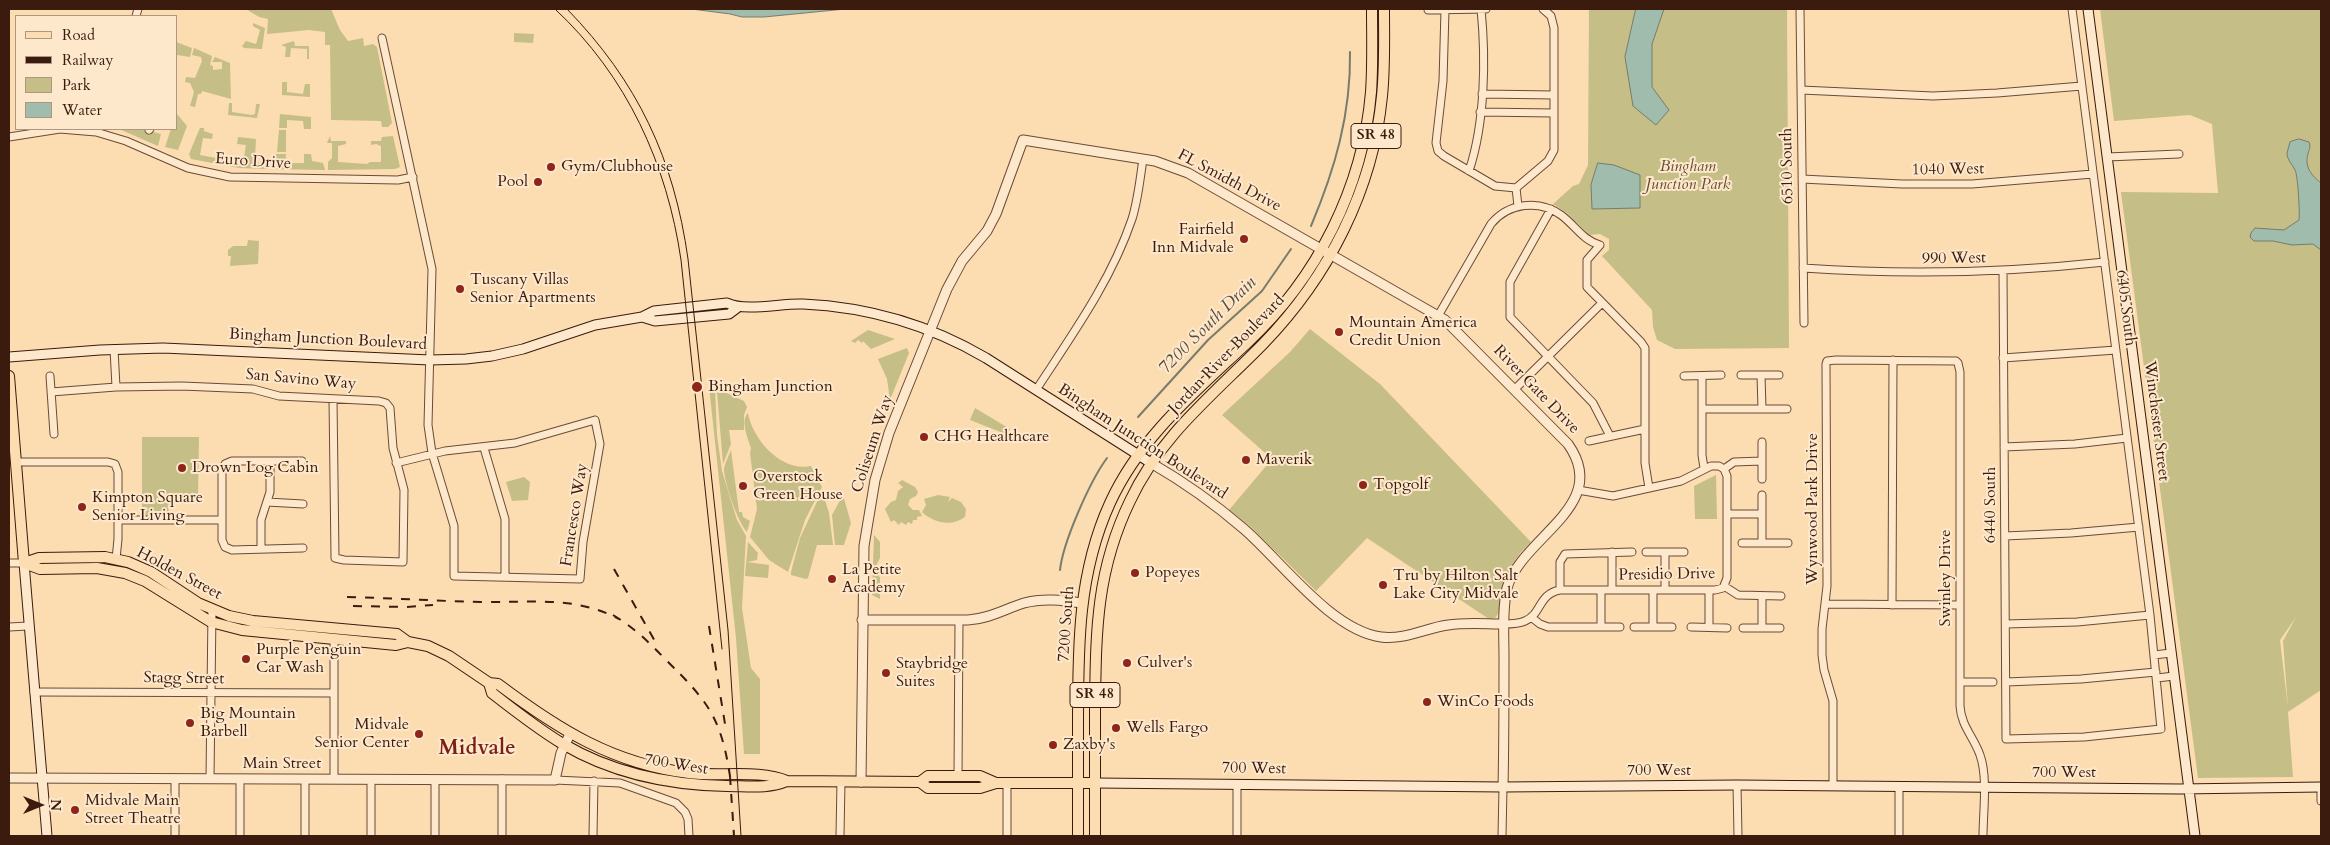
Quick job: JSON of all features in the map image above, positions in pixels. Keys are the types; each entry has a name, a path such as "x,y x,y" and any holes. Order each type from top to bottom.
{"main road":[{"name":"Jordan River Boulevard","path":"1137,456 1188,396 1269,321 1326,252 1346,198 1363,143 1371,92 1372,9"},
{"name":"Jordan River Boulevard","path":"1151,463 1186,418 1264,343 1288,316 1353,211 1372,155 1382,98 1384,9"},
{"name":"Winchester Street","path":"2088,9 2195,836"},
{"name":"FL Smidth Drive","path":"1023,140 1164,163 1188,173 1326,252"},
{"name":"Coliseum Way","path":"861,782 864,546 875,480 890,433 954,274 996,214 1023,140"},
{"name":"River Gate Drive","path":"1326,252 1438,316 1457,330 1571,448 1578,466 1578,490 1567,512 1528,552 1516,568 1506,593 1504,624 1503,787"},
{"name":"Bingham Junction Boulevard","path":"9,357 114,349 186,348 430,360 466,359 502,354 595,325 642,317 655,321 729,314 737,308 790,304 841,308 887,317 930,330 978,353 1137,456 1194,490 1243,529 1328,611 1358,630 1379,637 1398,638 1446,625 1504,624"},
{"path":"9,376 28,626 47,836"},
{"name":"7200 South","path":"1078,836 1079,637 1082,603 1090,559 1102,523 1118,486 1137,456"},
{"name":"7200 South","path":"1095,836 1096,644 1101,590 1117,529 1132,496 1151,463"},
{"name":"Holden Street","path":"24,563 39,558 97,556 116,559 151,572 212,610 253,620 397,634 408,642 428,646 450,656 489,683 498,684 570,734"},
{"name":"Holden Street","path":"24,563 40,568 97,568 125,573 145,581 211,622 247,631 396,645 408,642"},
{"path":"862,620 978,619 1036,601 1057,600 1082,603"},
{"name":"Holden Street","path":"489,683 492,693 564,745"},
{"path":"555,780 558,763 570,734"},
{"name":"700 West","path":"570,734 607,752 662,769 710,775 775,776 787,781 861,782 920,782 928,776 980,776 996,783"},
{"name":"700 West","path":"564,745 612,766 664,781 697,785 775,786 787,781"},
{"name":"Main Street","path":"9,778 555,780"},
{"name":"700 West","path":"920,782 928,788 980,788 996,783 1503,787 1737,785 2321,787"}],"street":[{"path":"1469,171 1475,153 1482,94 1481,9"},
{"path":"1428,10 1486,9"},
{"path":"1444,10 1443,82 1436,147 1440,154 1495,186 1516,188 1530,178 1553,154 1554,28 1551,16 1542,9"},
{"name":"6510 South","path":"1800,9 1804,323"},
{"name":"6405 South","path":"2006,739 2084,737 2161,729 2150,615 2072,9"},
{"path":"382,38 432,269 428,424 432,453"},
{"path":"1801,90 1933,96 1998,94 2082,86"},
{"path":"1482,94 1554,95"},
{"path":"1480,112 1554,113"},
{"name":"Euro Drive","path":"9,137 44,130"},
{"name":"Euro Drive","path":"79,130 105,132 188,168 230,177 398,180 413,177"},
{"path":"2107,158 2179,154"},
{"path":"1036,390 1095,300 1134,210 1143,159"},
{"name":"1040 West","path":"1802,179 1902,184 1972,184 2093,174"},
{"path":"1516,188 1518,206"},
{"path":"1438,316 1491,224 1504,212 1518,206 1536,205 1551,209 1564,217 1588,241 1600,245 1587,260 1586,283 1602,303 1642,342 1644,348 1645,468 1649,488"},
{"path":"1551,209 1509,286 1511,319 1593,402 1610,436"},
{"name":"990 West","path":"1803,268 1918,273 2003,271 2105,262"},
{"name":"6440 South","path":"2003,271 2006,739"},
{"path":"1515,389 1602,303"},
{"path":"114,349 116,387"},
{"path":"2004,358 2116,350"},
{"name":"Wynwood Park Drive","path":"1833,786 1834,701 1822,660 1822,629 1826,604 1826,364 1828,361 1836,360 1949,360 1958,363"},
{"path":"1892,605 1893,360"},
{"name":"Swinley Drive","path":"1958,363 1961,716 1964,727 1980,756 1983,787 1983,836"},
{"path":"1761,375 1762,409"},
{"path":"1741,376 1779,375"},
{"path":"50,376 54,434"},
{"path":"1684,376 1721,376"},
{"path":"1702,376 1704,468"},
{"name":"San Savino Way","path":"51,392 116,387 182,386 254,389 279,396 379,401 387,404 390,410 391,438 405,500 403,562 335,558 333,399"},
{"path":"1702,409 1787,409"},
{"name":"Francesco Way","path":"432,453 454,526 454,576 580,580 583,542 600,444 595,420 532,439 484,448"},
{"path":"1589,441 1645,429"},
{"path":"2004,447 2074,444 2128,438"},
{"path":"1762,442 1762,480"},
{"path":"396,463 432,453 484,448 505,519 505,577"},
{"path":"302,461 232,461 225,464 222,471 222,540 225,547 232,550 303,548"},
{"path":"261,549 261,520 270,488 270,461"},
{"path":"1578,490 1610,496 1681,481 1704,468 1714,465 1724,468 1734,462 1762,461"},
{"path":"17,462 113,463 118,472 116,559"},
{"name":"Presidio Drive","path":"1560,590 1709,590 1719,589 1724,586 1727,578 1726,474 1724,468"},
{"path":"1762,495 1762,543"},
{"path":"267,502 303,504"},
{"path":"1726,514 1762,514"},
{"path":"118,520 222,520"},
{"path":"2005,536 2139,527"},
{"path":"1742,543 1788,543"},
{"path":"1612,552 1612,590"},
{"path":"1504,624 1522,622 1531,617 1546,596 1560,590 1560,562 1565,554 1632,552"},
{"path":"1646,552 1684,552"},
{"path":"1665,552 1665,590"},
{"name":"Holden Street","path":"9,563 24,563"},
{"path":"1724,586 1735,595 1780,596"},
{"path":"1601,590 1601,627"},
{"path":"1653,590 1653,627"},
{"path":"1709,590 1709,627"},
{"path":"1762,596 1762,628"},
{"path":"1826,604 1960,606"},
{"path":"210,779 212,610"},
{"path":"2006,624 2078,622 2150,615"},
{"path":"1531,617 1545,626 1620,627"},
{"path":"958,776 959,620"},
{"path":"9,627 28,626"},
{"path":"1634,627 1672,627"},
{"path":"1691,627 1728,628"},
{"path":"1743,628 1780,628"},
{"path":"334,639 334,779"},
{"path":"2154,655 2171,653"},
{"path":"2006,682 2156,675 2174,676"},
{"path":"1960,682 1993,682"},
{"name":"Stagg Street","path":"34,692 334,694"},
{"path":"175,779 175,836"},
{"path":"240,779 240,836"},
{"path":"305,779 305,836"},
{"path":"371,779 371,836"},
{"path":"435,779 435,836"},
{"path":"502,779 502,836"},
{"name":"Main Street","path":"555,780 620,783 676,803 685,812 688,819 689,836"},
{"path":"594,781 594,836"},
{"path":"840,836 841,781"},
{"path":"1007,783 1007,836"},
{"path":"1237,784 1237,836"},
{"path":"1737,785 1738,836"},
{"path":"1502,836 1503,787"},
{"path":"1899,787 1899,836"},
{"path":"2321,787 2321,801"}],"green space":[{"path":"246,9 331,9 340,30 348,41 363,38 364,46 373,44 377,47 392,123 388,127 382,127 381,121 331,120 330,45 325,45 325,32 309,30 267,34 268,19 259,17"},
{"name":"Bingham Junction Park","path":"1589,9 1787,9 1789,348 1675,349 1657,340 1653,327 1652,310 1602,256 1609,250 1609,239 1600,234 1589,235 1567,213 1553,204 1573,186 1579,184 1588,165"},
{"path":"2100,9 2321,9 2321,690 2288,712 2293,777 2198,778 2121,192 2218,193 2212,124 2190,115 2114,121","holes":["2296,617 2283,641 2288,708 2280,640"]},
{"path":"253,23 265,28 262,49 244,48 242,46 246,41 256,44 260,30 253,26"},
{"path":"514,33 534,34 533,43 514,42"},
{"path":"294,41 295,46 309,46 309,59 307,59 307,49 291,48 290,57 285,57 286,47 281,45"},
{"path":"178,43 192,48 190,57 178,55"},
{"path":"194,48 212,56 210,65 213,66 213,70 222,69 222,62 212,62 215,57 230,63 231,99 202,91 201,94 198,94 195,107 190,106 194,92 190,83 185,82 186,77 195,78 202,61 201,57 192,55"},
{"path":"282,82 287,82 287,92 303,94 305,84 310,84 310,97 282,95"},
{"path":"229,103 232,103 232,112 252,115 255,114 256,104 260,104 257,118 228,115"},
{"path":"280,114 311,117 311,129 304,129 303,121 287,120 287,128 279,128"},
{"path":"178,115 187,126 178,150 165,147 171,130 178,130"},
{"path":"200,128 204,128 204,131 213,134 212,139 203,138 200,155 243,163 246,145 237,144 238,137 256,139 255,159 259,163 268,163 267,169 239,168 191,159 189,154"},
{"path":"121,130 146,130 161,134 158,146"},
{"path":"279,130 286,130 286,152 277,152"},
{"path":"330,136 331,141 346,141 346,144 338,146 338,162 367,164 370,162 381,162 381,146 371,145 371,141 381,141 382,137 393,136 400,167 395,169 328,170 328,162 332,158 332,143 327,143"},
{"path":"276,154 286,154 285,163 304,163 304,154 311,154 312,161 323,163 325,170 269,169 276,160"},
{"path":"248,240 259,241 258,264 230,266 231,256 228,256 228,250 233,246 247,246"},
{"name":"Topgolf","path":"1310,329 1380,384 1531,542 1515,560 1506,575 1498,615 1495,618 1489,619 1367,538 1316,591 1250,526 1229,510 1272,459 1222,415 1290,352"},
{"path":"868,330 895,339 871,349 863,341 862,343 858,340 855,343 851,341"},
{"path":"907,348 909,353 890,400 887,379 878,359"},
{"path":"709,386 715,389 717,435 722,471 737,520 746,536 742,608 751,668 760,679 760,754 744,754 736,638"},
{"path":"720,390 744,401 747,407 744,415 744,430 729,430 731,444 723,464 717,392"},
{"path":"975,408 1010,429 1008,435 970,420"},
{"path":"748,413 756,434 770,452 789,464 800,467 811,466 822,487 805,520 788,572 769,560 750,537 757,509 751,448 745,425"},
{"path":"142,437 199,437 198,495 168,496 169,515 142,516"},
{"path":"731,450 739,512 742,512 743,517 750,521 747,532 736,512 725,475 724,469"},
{"path":"1716,475 1717,519 1695,519 1694,486"},
{"path":"524,477 530,482 528,500 512,501 506,482"},
{"path":"902,480 915,487 918,492 916,496 910,499 908,505 913,510 919,510 922,516 917,517 917,520 913,520 912,524 908,522 906,525 901,522 899,525 894,520 891,522 885,509 891,502 896,500 898,491 903,487 898,483"},
{"path":"822,491 829,513 833,545 817,545 808,578 791,575 800,538"},
{"path":"843,495 851,523 844,545 835,545 832,515"},
{"path":"938,495 950,497 948,502 952,498 961,502 966,509 965,517 949,523 937,521 926,516 922,512 926,505 924,499"},
{"path":"874,535 880,542 880,558 875,568 880,578 880,599 872,595"},
{"path":"748,542 758,553 757,560 747,562 769,565 768,578 745,576"}],"water":[{"path":"692,9 845,9 764,17 742,17"},
{"path":"1636,9 1664,9 1652,44 1652,87 1669,110 1656,125 1633,106 1625,57"},
{"path":"2299,139 2309,142 2308,167 2321,183 2321,250 2313,244 2292,245 2273,241 2254,241 2250,237 2255,228 2284,230 2299,220 2296,173 2287,153 2290,142"},
{"path":"1598,163 1614,165 1640,175 1640,208 1592,209 1591,185"}],"waterway":[{"name":"7200 South Drain","path":"1311,226 1320,205 1340,141 1348,97 1350,52"},
{"name":"7200 South Drain","path":"1138,417 1208,340 1262,291 1291,249"},
{"name":"7200 South Drain","path":"1060,570 1066,544 1078,512 1107,458"}],"tram line":[{"path":"555,9 581,35 623,93 640,124 654,156 675,224 681,260 722,649"},
{"path":"567,9 614,65 633,94 649,124 662,155 682,223 688,259 728,630 741,836"}],"railway":[{"path":"614,569 656,643"},
{"path":"347,597 568,603 602,611 619,619"},
{"path":"353,606 406,607 433,605"},
{"path":"613,615 647,641 680,674 703,701 718,727 731,783"},
{"path":"709,626 726,730"},
{"path":"730,776 734,836"}],"place":[{"name":"Gym/Clubhouse","path":"551,167"},
{"name":"Pool","path":"538,182"},
{"name":"Fairfield Inn Midvale","path":"1244,239"},
{"name":"Tuscany Villas Senior Apartments","path":"460,289"},
{"name":"Mountain America Credit Union","path":"1339,332"},
{"name":"Bingham Junction","path":"697,387"},
{"name":"CHG Healthcare","path":"924,437"},
{"name":"Maverik","path":"1246,460"},
{"name":"Drown Log Cabin","path":"182,468"},
{"name":"Topgolf","path":"1363,485"},
{"name":"Overstock Green House","path":"743,486"},
{"name":"Kimpton Square Senior Living","path":"82,507"},
{"name":"Popeyes","path":"1135,573"},
{"name":"La Petite Academy","path":"832,579"},
{"name":"Tru by Hilton Salt Lake City Midvale","path":"1383,585"},
{"name":"Purple Penguin Car Wash","path":"246,659"},
{"name":"Culver's","path":"1127,663"},
{"name":"Staybridge Suites","path":"886,673"},
{"name":"WinCo Foods","path":"1427,702"},
{"name":"Big Mountain Barbell","path":"190,723"},
{"name":"Wells Fargo","path":"1116,728"},
{"name":"Midvale Senior Center","path":"419,734"},
{"name":"Zaxby's","path":"1053,745"},
{"name":"Midvale Main Street Theatre","path":"75,810"}],"district":[{"name":"Midvale","path":"477,749"}]}
